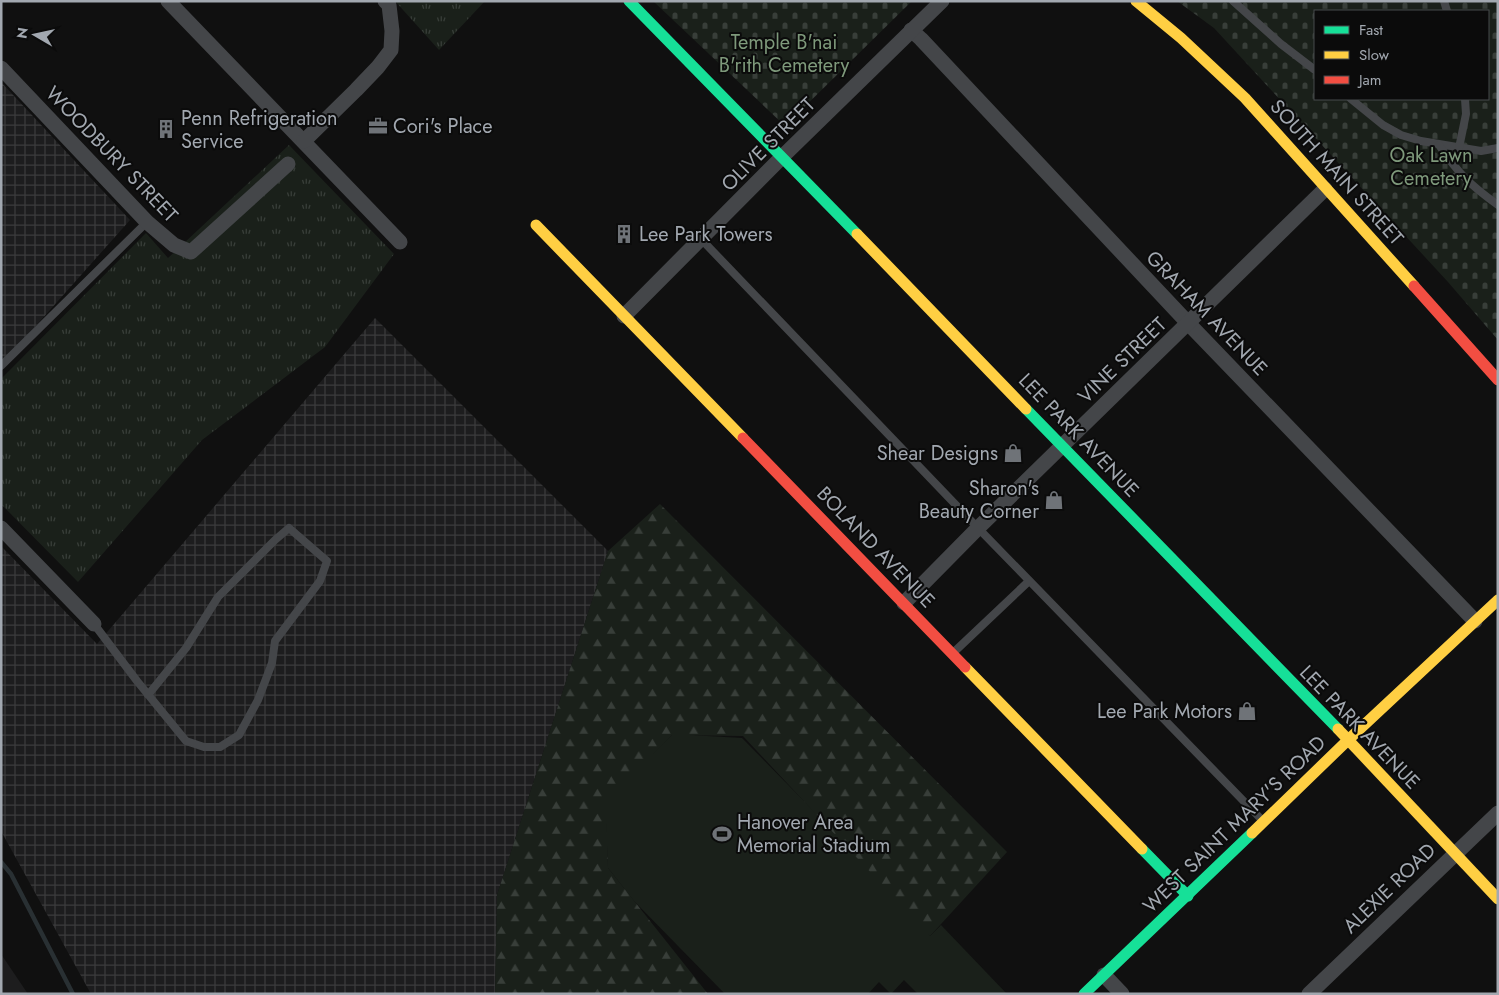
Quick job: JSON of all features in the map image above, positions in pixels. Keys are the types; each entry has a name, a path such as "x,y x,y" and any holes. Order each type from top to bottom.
{"street":[{"path":"168,1 400,242"},
{"path":"304,141 373,72 391,50 392,31 389,4 385,1"},
{"name":"LEE PARK AVENUE","path":"630,1 1348,740 1498,899"},
{"name":"OLIVE STREET","path":"624,316 782,157 942,1"},
{"name":"SOUTH MAIN STREET","path":"1136,1 1181,38 1245,98 1498,380"},
{"name":"GRAHAM AVENUE","path":"911,30 921,38 1188,323 1475,621"},
{"name":"WOODBURY STREET","path":"1,68 147,222 174,246 191,252 288,164"},
{"name":"VINE STREET","path":"904,603 1325,188"},
{"name":"BOLAND AVENUE","path":"536,225 1188,896"},
{"path":"1,528 94,624"},
{"name":"WEST SAINT MARY'S ROAD","path":"1084,994 1348,740 1498,600"},
{"name":"ALEXIE ROAD","path":"1309,994 1498,813"},
{"path":"1104,975 1122,994"}],"lane":[{"path":"1233,1 1281,44 1314,69"},
{"path":"1352,100 1383,125 1401,135 1480,151 1498,148"},
{"path":"1459,148 1466,114 1465,100"},
{"path":"1439,144 1462,176 1478,192 1498,205"},
{"path":"1,366 147,222"},
{"path":"701,239 1029,581 1264,822"},
{"path":"94,624 148,695 186,741 204,747 220,747 239,735 258,700 272,662 275,641 320,581 327,561 289,528 274,540 218,596 186,648 148,695"},
{"path":"953,653 1029,581"}],"shaded area":[{"path":"1,82 130,220 1,365"},
{"path":"375,318 608,551 497,895 495,994 91,994 1,831 1,546 97,644"},
{"path":"1,954 28,994 1,994"}],"green space":[{"path":"395,1 485,1 439,50"},
{"name":"Temple B'nai B'rith Cemetery","path":"653,1 912,1 785,126"},
{"name":"Oak Lawn Cemetery","path":"1177,1 1498,1 1498,340 1448,282 1214,28"},
{"path":"289,145 394,254 325,347 202,440 78,582 1,504 1,379 146,233 168,258"},
{"path":"660,504 1007,852 930,936 743,736 672,735 606,802 608,868 708,994 495,994 497,895 608,551"},
{"name":"Hanover Area Memorial Stadium","path":"673,734 742,738 921,920 930,936 941,925 1007,994 918,994 904,980 891,994 879,982 868,994 725,994 634,901 608,868 605,800"}],"waterway":[{"path":"1,862 11,874 73,994"}],"traffic: fast":[{"path":"629,1 857,234"},
{"path":"1026,409 1338,729"},
{"path":"1084,994 1252,833"},
{"path":"1142,849 1188,896"}],"traffic: slow":[{"path":"1136,1 1181,38 1245,98 1414,286"},
{"path":"536,225 743,438"},
{"path":"857,234 1026,409"},
{"path":"1252,833 1348,740 1498,600"},
{"path":"965,667 1142,849"},
{"path":"1338,729 1498,899"}],"traffic: jam":[{"path":"1414,286 1498,380"},
{"path":"743,438 965,667"}],"place":[{"name":"Cori's Place","path":"378,126"},
{"name":"Penn Refrigeration Service","path":"166,129"},
{"name":"Lee Park Towers","path":"624,234"},
{"name":"Shear Designs","path":"1013,453"},
{"name":"Sharon's Beauty Corner","path":"1054,500"},
{"name":"Lee Park Motors","path":"1247,711"},
{"name":"Hanover Area Memorial Stadium","path":"722,834"}]}
